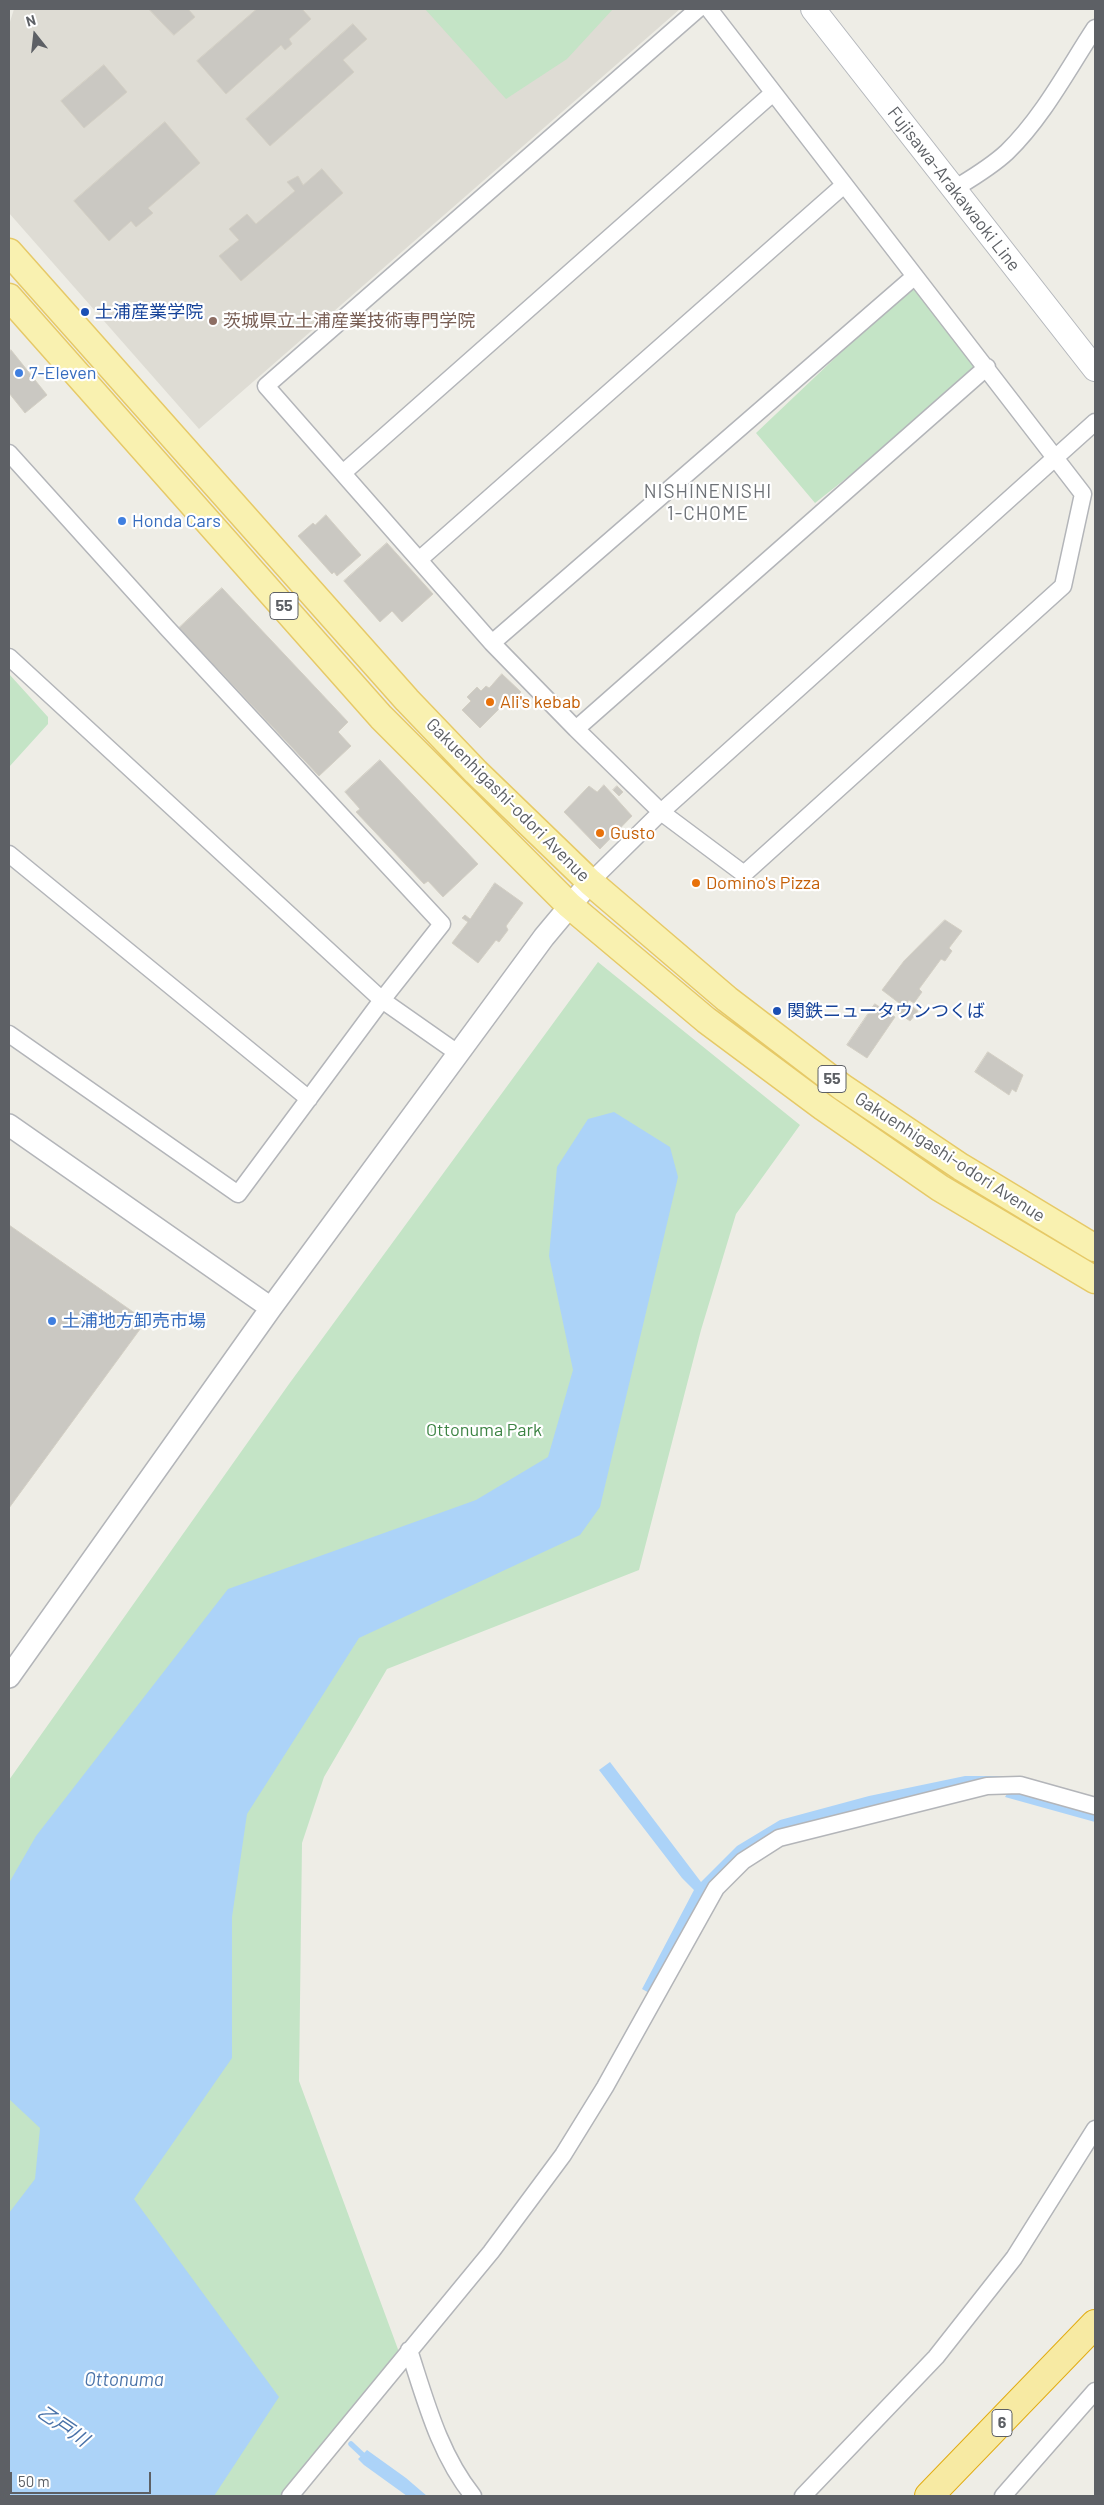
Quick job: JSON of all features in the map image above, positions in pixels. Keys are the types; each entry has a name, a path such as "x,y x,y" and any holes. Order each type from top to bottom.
{"highway":[{"name":"6","path":"929,2496 1095,2324"}],"main road":[{"name":"Fujisawa-Arakawaoki Line","path":"813,9 1095,369"},
{"name":"Gakuenhigashi-odori Avenue","path":"9,252 407,700 476,772 590,882 727,999 842,1087 960,1167 1095,1248"},
{"name":"Gakuenhigashi-odori Avenue","path":"9,297 381,717 569,905 706,1020 823,1107 940,1188 1095,1280"}],"street":[{"path":"698,9 266,386 344,472 492,643 576,729 661,812 744,874 1062,586 1083,494 987,367 709,9"},
{"path":"954,190 1007,152 1041,111 1095,28"},
{"path":"344,472 773,93"},
{"path":"420,559 844,185"},
{"path":"492,643 915,276"},
{"path":"576,729 987,367"},
{"path":"9,1677 271,1308 569,905 661,812 1095,422"},
{"path":"9,453 167,628 442,924 382,1000 238,1194 9,1034"},
{"path":"9,657 382,1000 459,1054"},
{"path":"9,854 309,1099"},
{"path":"9,1126 271,1308"},
{"path":"290,2496 491,2252 563,2155 605,2087 716,1888 743,1860 779,1838 987,1786 1020,1785 1095,1806"},
{"path":"803,2496 936,2357 1014,2258 1095,2129"},
{"path":"409,2350 437,2435 456,2475 473,2496"},
{"path":"1003,2496 1095,2391"}],"shaded area":[{"name":"茨城県立土浦産業技術専門学院","path":"14,9 680,9 199,429 9,213 9,25"}],"green space":[{"path":"425,9 613,9 567,59 506,99"},
{"path":"914,283 982,371 815,503 756,433"},
{"path":"9,674 48,717 48,724 9,767"},
{"name":"Ottonuma Park","path":"598,962 800,1125 736,1214 701,1330 639,1570 387,1669 324,1777 302,1843 299,2081 399,2352 284,2496 9,2496 9,1780 289,1384"}],"water":[{"name":"Ottonuma","path":"614,1112 670,1147 678,1177 600,1507 580,1535 359,1638 247,1814 232,1917 232,2058 134,2199 279,2397 214,2496 9,2496 9,2213 35,2179 40,2128 9,2099 9,1883 36,1836 228,1589 476,1500 548,1457 573,1370 549,1256 557,1167 588,1119"},
{"path":"610,1762 701,1882 737,1846 780,1820 869,1796 965,1776 1018,1776 872,1807 745,1855 653,1995 642,1989 694,1890 682,1878 599,1770"},
{"path":"1018,1776 1018,1791 1095,1810 1095,1822 1005,1797"},
{"path":"367,2450 406,2478 427,2496 407,2496 364,2465 358,2459"}],"building":[{"path":"149,9 188,9 195,17 174,35"},
{"path":"257,9 302,9 311,19 289,39 292,44 285,50 281,45 226,94 197,61"},
{"path":"353,24 367,39 343,60 354,72 270,146 246,119"},
{"path":"104,65 127,92 84,128 61,101"},
{"path":"165,122 200,163 148,208 153,213 136,227 131,221 109,241 74,201"},
{"path":"322,169 343,193 241,281 219,256 239,240 229,229 247,214 256,224 295,191 287,182 298,176 303,185"},
{"name":"7-Eleven","path":"11,350 47,395 25,413 9,393 9,353"},
{"path":"326,515 361,555 337,576 334,572 332,574 298,536"},
{"path":"387,543 433,594 402,622 392,611 380,622 344,581"},
{"path":"222,588 348,722 338,732 351,746 319,776 179,628"},
{"name":"Ali's kebab","path":"502,674 521,692 507,706 505,703 480,728 462,710 471,701 467,697 477,687 481,691 486,686 489,688"},
{"path":"380,760 478,864 443,897 428,881 424,884 356,812 360,809 345,792"},
{"name":"Gusto","path":"604,785 632,816 600,849 564,812 589,786 597,792"},
{"path":"617,786 623,792 619,796 613,790"},
{"path":"495,883 523,903 506,926 508,930 499,942 496,940 478,963 452,943 468,922 462,918 465,915 470,919"},
{"path":"945,920 962,931 949,948 952,951 945,961 941,959 919,989 922,992 914,1003 909,1000 907,1003 918,1011 910,1021 899,1013 903,1006 882,990 904,961"},
{"path":"875,1004 895,1017 867,1058 847,1045"},
{"path":"988,1052 1023,1075 1016,1092 1012,1089 1009,1095 975,1072"},
{"path":"9,1225 146,1321 9,1508"}],"waterway":[{"path":"351,2444 368,2460"}],"place":[{"name":"土浦産業学院","path":"85,312"},
{"name":"茨城県立土浦産業技術専門学院","path":"213,321"},
{"name":"7-Eleven","path":"19,373"},
{"name":"Honda Cars","path":"122,521"},
{"name":"Ali's kebab","path":"490,702"},
{"name":"Gusto","path":"600,833"},
{"name":"Domino's Pizza","path":"696,883"},
{"name":"関鉄ニュータウンつくば","path":"777,1011"},
{"name":"土浦地方卸売市場","path":"52,1321"}],"district":[{"name":"NISHINENISHI 1-CHOME","path":"708,503"}],"water label":[{"name":"乙戸川","path":"63,2426"}]}
